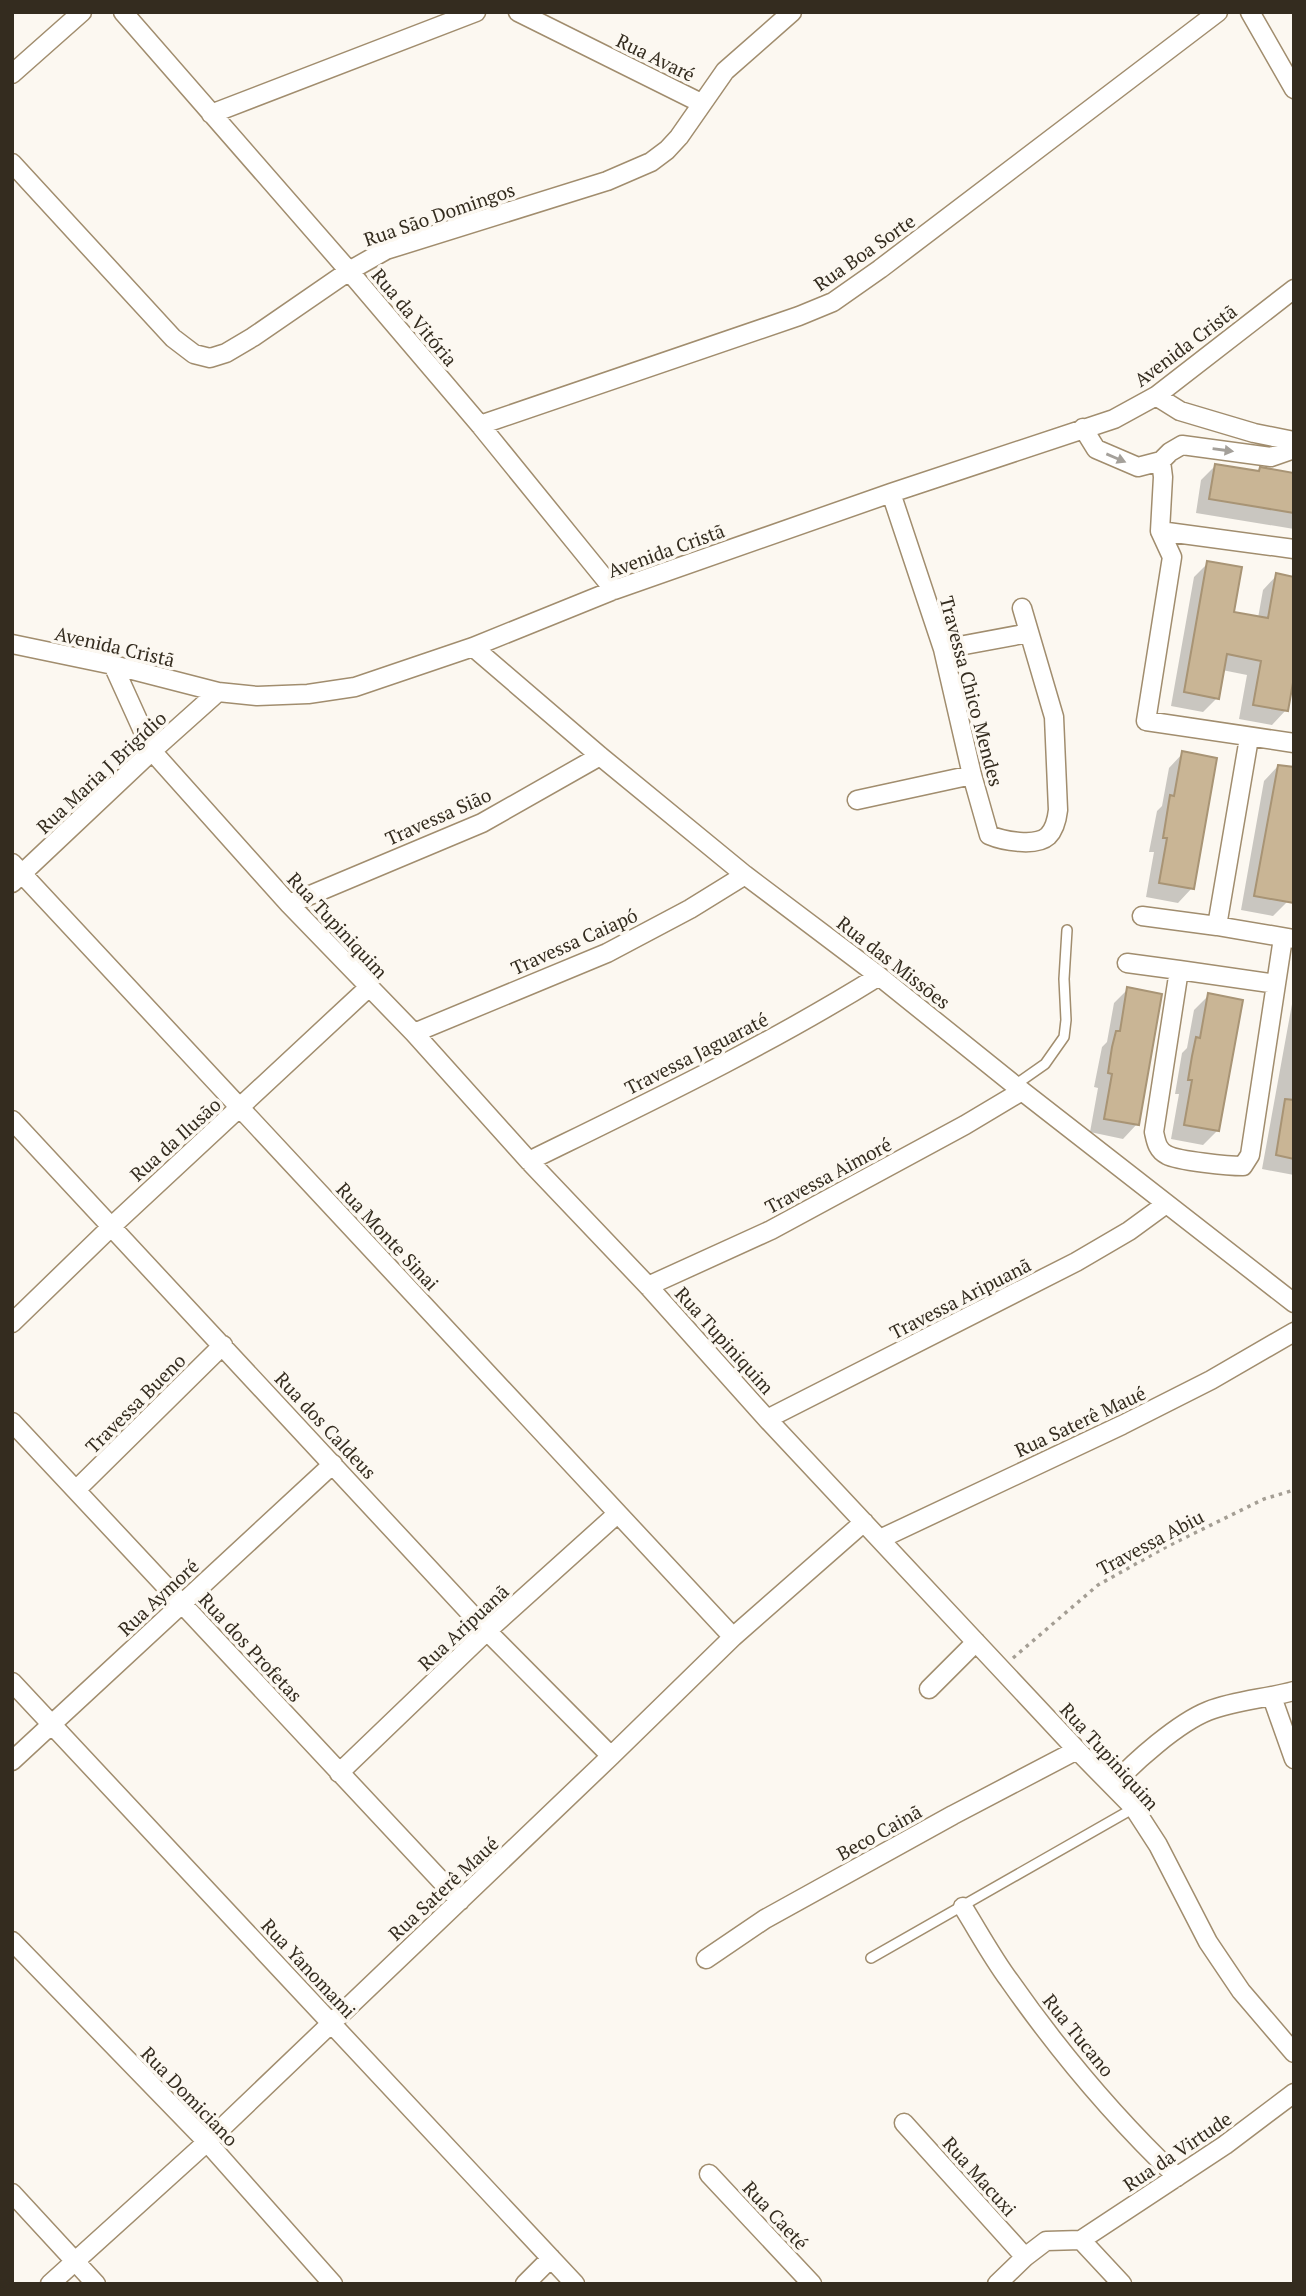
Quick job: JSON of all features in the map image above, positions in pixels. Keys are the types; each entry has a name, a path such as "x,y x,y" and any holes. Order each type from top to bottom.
{"street":[{"path":"12,74 82,12"},
{"name":"Rua da Vitória","path":"123,12 480,425 614,590"},
{"path":"211,114 476,12"},
{"name":"Rua Avaré","path":"518,12 701,103"},
{"name":"Rua São Domingos","path":"12,163 173,338 194,354 210,358 226,353 253,337 366,260 406,243 607,181 650,162 679,137 725,71 792,12"},
{"name":"Rua Boa Sorte","path":"480,425 833,302 1218,12"},
{"path":"1250,12 1294,89"},
{"name":"Avenida Cristã","path":"12,644 113,665 218,692 257,696 309,694 355,687 473,647 614,590 891,493 1114,419 1156,396 1294,289"},
{"path":"1156,396 1180,411 1254,433 1294,440"},
{"path":"1083,428 1096,449 1138,467 1161,461 1182,445 1271,457 1294,449"},
{"path":"1161,461 1163,477 1160,531 1172,557 1146,721 1294,743"},
{"name":"Travessa Chico Mendes","path":"891,493 943,649 984,820 989,835 999,839 1035,841 1047,837 1055,825 1058,810 1054,717 1029,633"},
{"path":"1160,531 1294,550"},
{"path":"943,649 1029,633 1022,608"},
{"name":"Rua das Missões","path":"473,647 745,875 879,976 1294,1303"},
{"name":"Rua Tupiniquim","path":"113,665 152,751 289,904 368,988 414,1032 528,1161 648,1286 767,1419 1077,1751 1114,1785 1134,1808 1158,1846 1208,1942 1241,1991 1294,2053"},
{"name":"Rua Maria J Brigídio","path":"16,874 218,692"},
{"path":"1217,926 1249,738"},
{"name":"Travessa Sião","path":"289,904 482,822 600,756"},
{"path":"857,800 972,775"},
{"name":"Rua Monte Sinai","path":"16,874 241,1108 733,1637"},
{"name":"Travessa Caiapó","path":"414,1032 607,953 690,909 745,875"},
{"path":"1142,916 1288,939 1276,984 1250,1155 1243,1166 1167,1156 1158,1147 1154,1132 1180,970"},
{"path":"1127,964 1276,984"},
{"name":"Travessa Jaguaraté","path":"528,1161 704,1074 833,1005 879,976"},
{"name":"Rua da Ilusão","path":"12,1323 112,1226 368,988"},
{"name":"Travessa Aimoré","path":"648,1286 771,1230 965,1125 1019,1088"},
{"name":"Rua dos Caldeus","path":"12,1120 488,1631 611,1756"},
{"name":"Travessa Aripuanã","path":"767,1419 1076,1262 1129,1231 1166,1204"},
{"name":"Rua Saterê Maué","path":"880,1539 1122,1426 1211,1380 1294,1332"},
{"name":"Travessa Bueno","path":"76,1490 223,1345"},
{"name":"Rua dos Profetas","path":"12,1422 460,1901"},
{"name":"Rua Aymoré","path":"12,1761 332,1464"},
{"name":"Rua Aripuanã","path":"339,1773 488,1631 617,1514"},
{"name":"Rua Saterê Maué","path":"50,2284 207,2142 733,1637 864,1522"},
{"path":"929,1689 976,1642"},
{"name":"Rua Yanomami","path":"12,1682 575,2284"},
{"path":"1114,1785 1130,1766 1174,1732 1206,1712 1241,1701 1294,1691"},
{"path":"1272,1697 1294,1759"},
{"name":"Beco Cainã","path":"706,1959 765,1919 953,1815 1077,1751"},
{"name":"Rua Tucano","path":"963,1907 1007,1978 1043,2026 1148,2149 1177,2177"},
{"name":"Rua Domiciano","path":"12,1941 207,2142 333,2284"},
{"name":"Rua da Virtude","path":"1081,2240 1257,2123 1294,2093"},
{"name":"Rua Macuxi","path":"904,2123 1025,2257"},
{"name":"Rua Caeté","path":"709,2174 812,2284"},
{"path":"12,2193 96,2284"},
{"path":"997,2284 1046,2241 1081,2240 1122,2284"},
{"path":"525,2284 551,2258"}],"lane":[{"path":"1019,1088 1045,1064 1064,1037 1067,930"},
{"path":"871,1958 1134,1808"}],"path":[{"name":"Travessa Abiu","path":"1001,1669 1098,1585 1166,1547 1264,1499 1294,1490"}],"building":[{"path":"1215,464 1259,471 1260,467 1294,473 1294,513 1209,499"},
{"path":"1207,561 1242,567 1234,612 1268,618 1276,573 1294,577 1294,677 1288,711 1253,705 1261,661 1227,654 1219,699 1184,692"},
{"path":"1182,751 1217,758 1194,889 1159,883 1167,838 1163,838 1170,795 1174,796"},
{"path":"1278,765 1294,767 1294,903 1254,896"},
{"path":"1127,987 1162,994 1139,1125 1104,1119 1112,1074 1108,1073 1112,1047 1116,1031 1120,1031"},
{"path":"1208,993 1243,1000 1219,1131 1184,1125 1192,1080 1188,1080 1192,1056 1196,1037 1200,1038"},
{"path":"1285,1099 1294,1100 1294,1159 1276,1155"}]}
